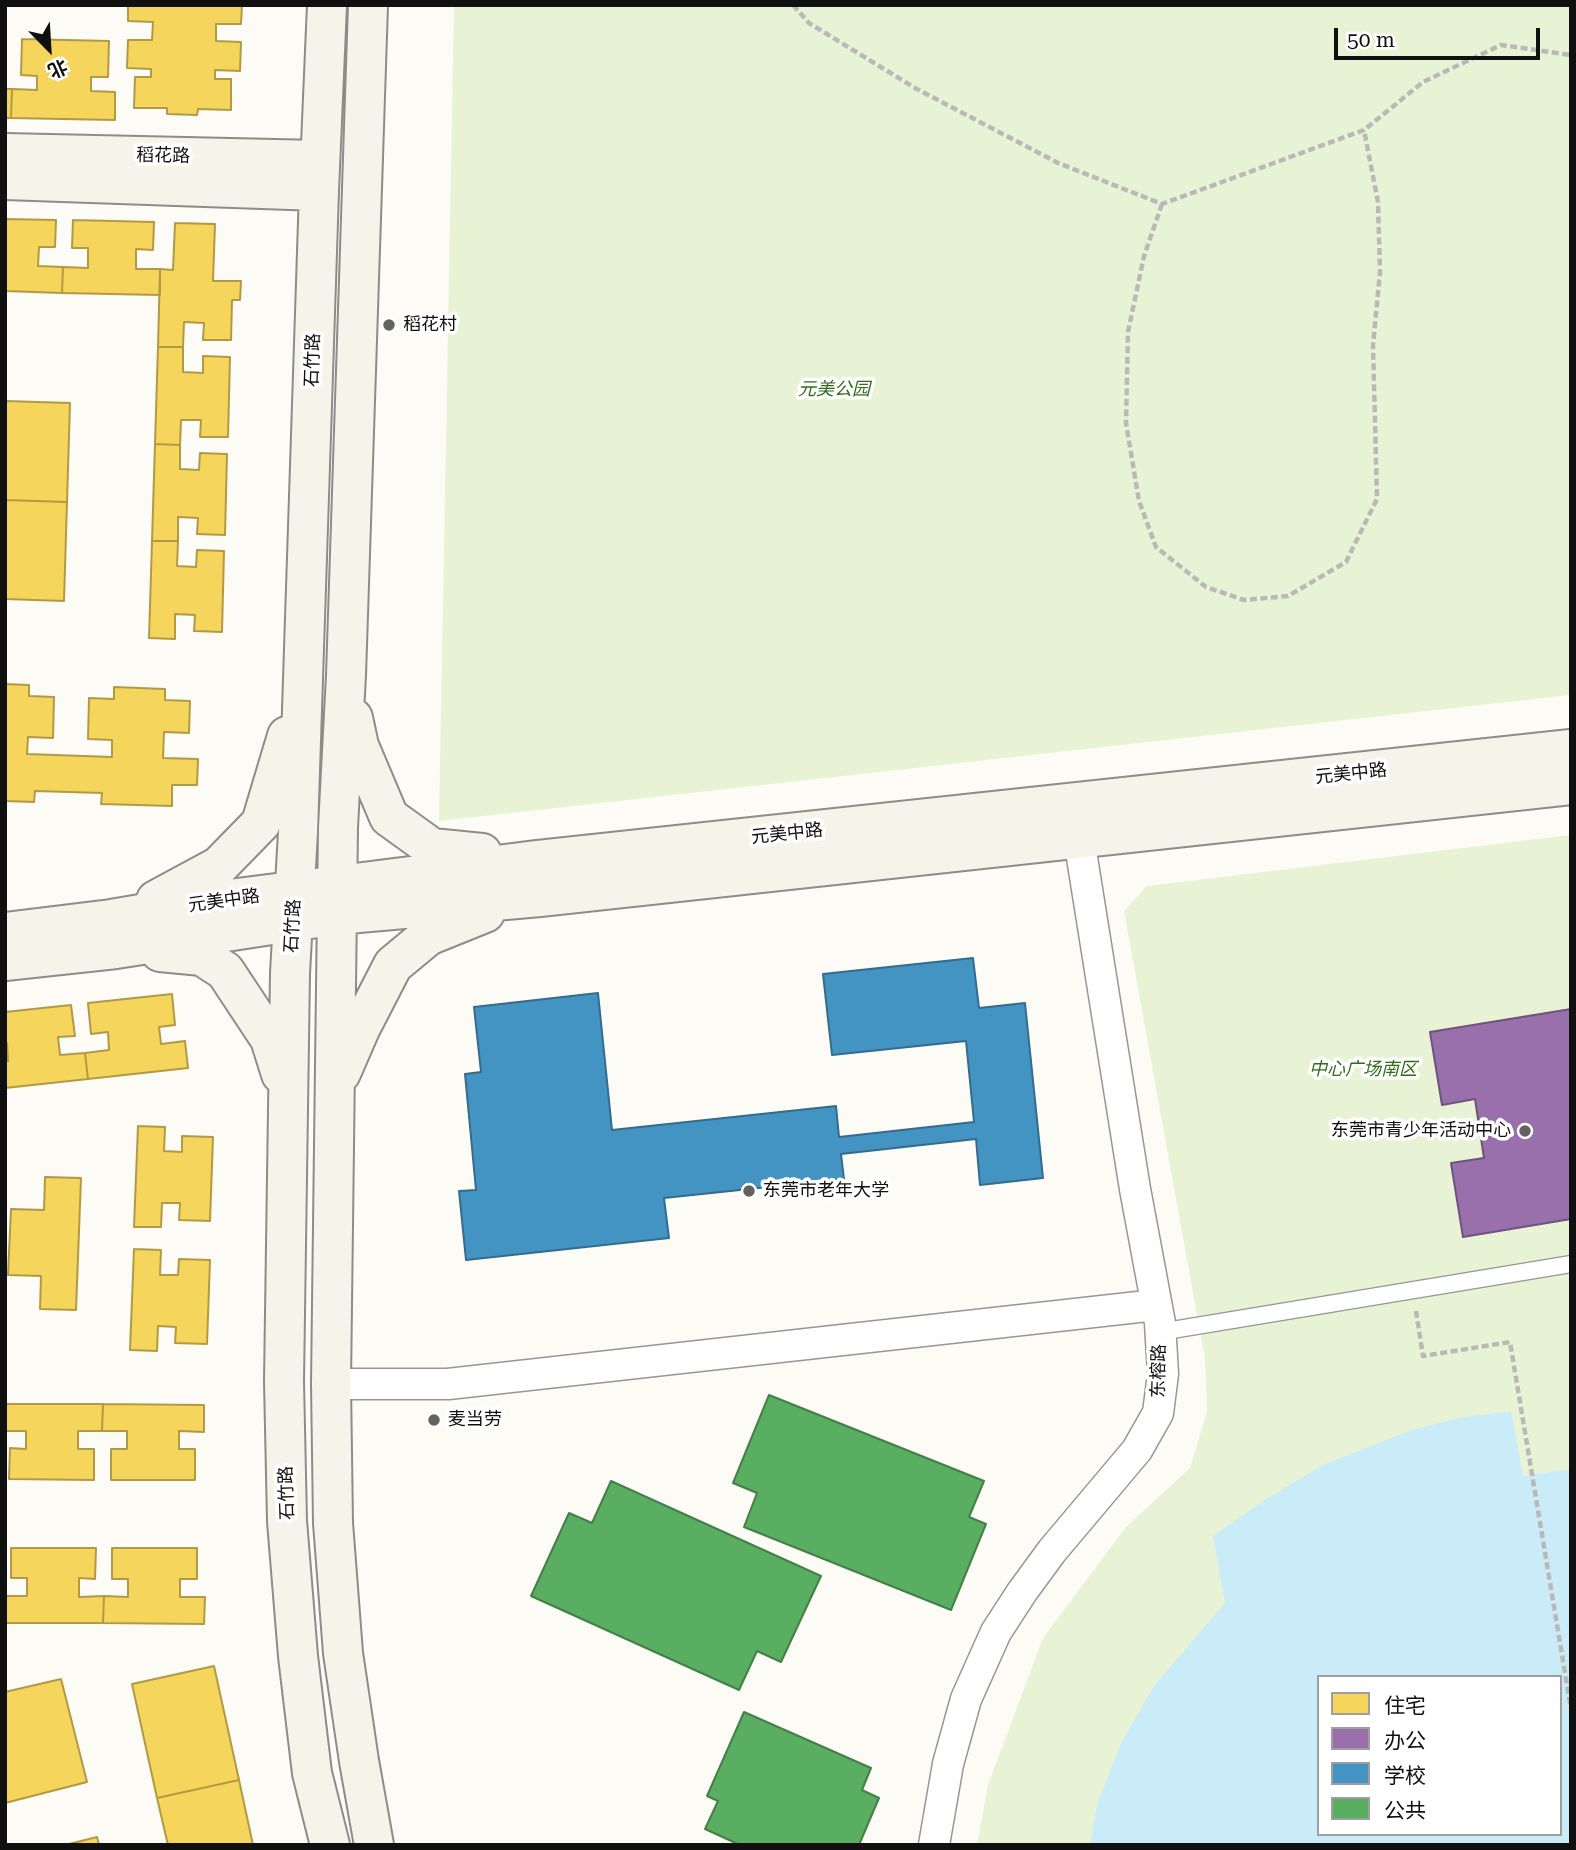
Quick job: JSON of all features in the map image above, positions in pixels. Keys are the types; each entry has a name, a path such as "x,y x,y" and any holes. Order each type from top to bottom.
{"street":[{"name":"石竹路","path":"327,5 295,906 290,973 284,1381 288,1521 298,1656 312,1773 330,1845"},
{"path":"369,5 336,900 331,1384 333,1523 343,1653 374,1845"},
{"name":"稻花路","path":"5,153 320,176"},
{"name":"稻花路","path":"5,180 320,176"},
{"path":"346,675 359,746 390,817 432,848 536,860"},
{"path":"114,934 172,893 219,866 261,823 302,679"},
{"name":"元美中路","path":"5,961 114,934 229,899 295,906 536,860 1571,749"},
{"name":"元美中路","path":"336,900 540,897 1571,785"},
{"name":"东榕路","path":"934,1845 948,1764 962,1712 996,1632 1052,1551 1137,1450 1158,1413 1163,1374 1158,1318 1079,839"},
{"path":"334,1091 361,1027 393,965 428,936 475,916 540,897"},
{"name":"元美中路","path":"5,932 114,934"},
{"path":"114,934 202,956 225,971 270,1040 288,1098"},
{"path":"331,1384 448,1384 1158,1318"}],"lane":[{"path":"1158,1318 1413,1290 1571,1264"}],"path":[{"path":"793,5 809,23 915,88 1058,163 1162,204 1364,130 1423,82 1501,44 1571,55"},
{"path":"1162,204 1144,256 1128,332 1126,422 1139,501 1156,547 1206,587 1244,600 1288,596 1346,562 1377,499 1373,345 1380,272 1378,201 1364,130"},
{"path":"1413,1290 1423,1356 1510,1342 1571,1709"}],"green space":[{"name":"元美公园","path":"454,5 1571,5 1571,695 439,821"},
{"name":"中心广场南区","path":"1571,835 1571,1845 977,1845 988,1785 1043,1638 1126,1527 1190,1468 1207,1412 1205,1359 1124,911 1147,886"}],"water":[{"path":"1511,1411 1523,1476 1571,1469 1571,1845 1090,1845 1097,1805 1122,1741 1154,1686 1225,1603 1213,1536 1266,1499 1323,1465 1409,1431 1458,1418"}],"building: 住宅":[{"path":"128,5 242,5 241,24 216,24 216,41 241,42 240,71 215,70 215,79 231,79 231,110 198,109 197,115 167,114 167,108 134,108 135,77 151,77 151,69 127,68 128,40 152,40 153,22 128,21"},
{"path":"22,39 109,41 108,77 91,77 91,91 115,92 115,120 11,118 12,89 37,90 37,76 21,75"},
{"path":"5,89 12,89 11,118 5,118"},
{"path":"5,219 56,220 55,247 39,247 38,266 63,267 62,293 5,291"},
{"path":"73,220 154,222 153,250 136,249 136,269 160,269 160,295 62,293 63,267 88,268 88,248 72,248"},
{"path":"175,223 215,224 213,281 241,281 240,300 232,300 231,340 203,340 204,323 184,322 183,347 158,347 160,269 173,270"},
{"path":"158,347 183,347 183,372 203,373 203,356 230,357 228,437 200,437 201,420 181,420 180,445 155,444"},
{"path":"5,401 70,403 67,502 5,500"},
{"path":"155,444 180,445 180,469 199,470 200,453 227,454 225,535 197,534 198,518 178,517 178,541 152,541"},
{"path":"5,500 67,502 64,601 5,599"},
{"path":"152,541 178,541 177,566 196,567 197,550 224,551 222,632 194,631 195,615 175,614 175,639 149,638"},
{"path":"5,684 29,685 29,696 54,697 53,738 28,737 27,754 112,757 112,740 88,739 89,698 114,699 114,687 165,689 165,700 190,701 189,733 164,732 163,758 198,759 197,785 172,785 172,806 101,804 102,793 35,791 34,802 5,801"},
{"path":"172,994 175,1025 159,1027 161,1044 185,1041 188,1068 88,1079 85,1053 109,1050 108,1032 91,1034 88,1003"},
{"path":"71,1005 75,1036 58,1037 60,1055 85,1053 88,1079 5,1088 5,1061 8,1061 5,1012"},
{"path":"138,1126 165,1127 164,1151 182,1152 182,1136 213,1137 210,1221 179,1220 180,1203 162,1203 161,1227 134,1227"},
{"path":"45,1177 81,1178 76,1310 40,1309 41,1276 8,1275 11,1209 44,1210"},
{"path":"134,1249 161,1250 160,1275 178,1275 179,1259 210,1260 207,1344 175,1343 176,1327 158,1326 157,1351 130,1350"},
{"path":"5,1404 103,1404 102,1431 78,1431 78,1449 94,1449 94,1480 9,1479 10,1448 26,1449 26,1431 5,1431"},
{"path":"103,1404 204,1405 204,1432 179,1431 179,1449 195,1449 195,1480 111,1480 111,1449 127,1449 127,1431 102,1431"},
{"path":"11,1548 96,1548 95,1579 79,1578 79,1597 104,1596 103,1623 5,1623 5,1596 27,1596 27,1578 11,1578"},
{"path":"112,1548 197,1548 197,1579 180,1579 180,1597 205,1597 204,1624 103,1623 104,1596 128,1597 128,1579 112,1579"},
{"path":"214,1666 239,1780 157,1798 132,1684"},
{"path":"61,1679 87,1782 5,1803 5,1692"},
{"path":"239,1780 253,1845 168,1845 157,1798"},
{"path":"97,1837 99,1845 65,1845"}],"building: 办公":[{"name":"东莞市青少年活动中心","path":"1571,1009 1571,1219 1463,1237 1451,1163 1484,1158 1475,1099 1442,1105 1430,1032"}],"building: 学校":[{"path":"973,958 979,1008 1025,1003 1043,1178 980,1185 976,1139 841,1154 844,1179 664,1198 669,1238 466,1260 459,1191 476,1190 465,1074 481,1072 474,1007 598,993 612,1130 836,1106 839,1137 974,1122 966,1041 832,1055 823,974"}],"building: 公共":[{"path":"769,1395 984,1481 969,1517 986,1524 951,1610 744,1527 757,1493 733,1483"},
{"path":"611,1481 821,1576 781,1662 757,1651 739,1690 531,1596 569,1513 592,1523"},
{"path":"744,1712 871,1768 862,1790 879,1798 859,1845 740,1845 705,1829 718,1801 707,1796"}],"place":[{"name":"稻花村","path":"389,325"},
{"name":"东莞市青少年活动中心","path":"1525,1131"},
{"name":"东莞市老年大学","path":"749,1191"},
{"name":"麦当劳","path":"434,1420"}]}
